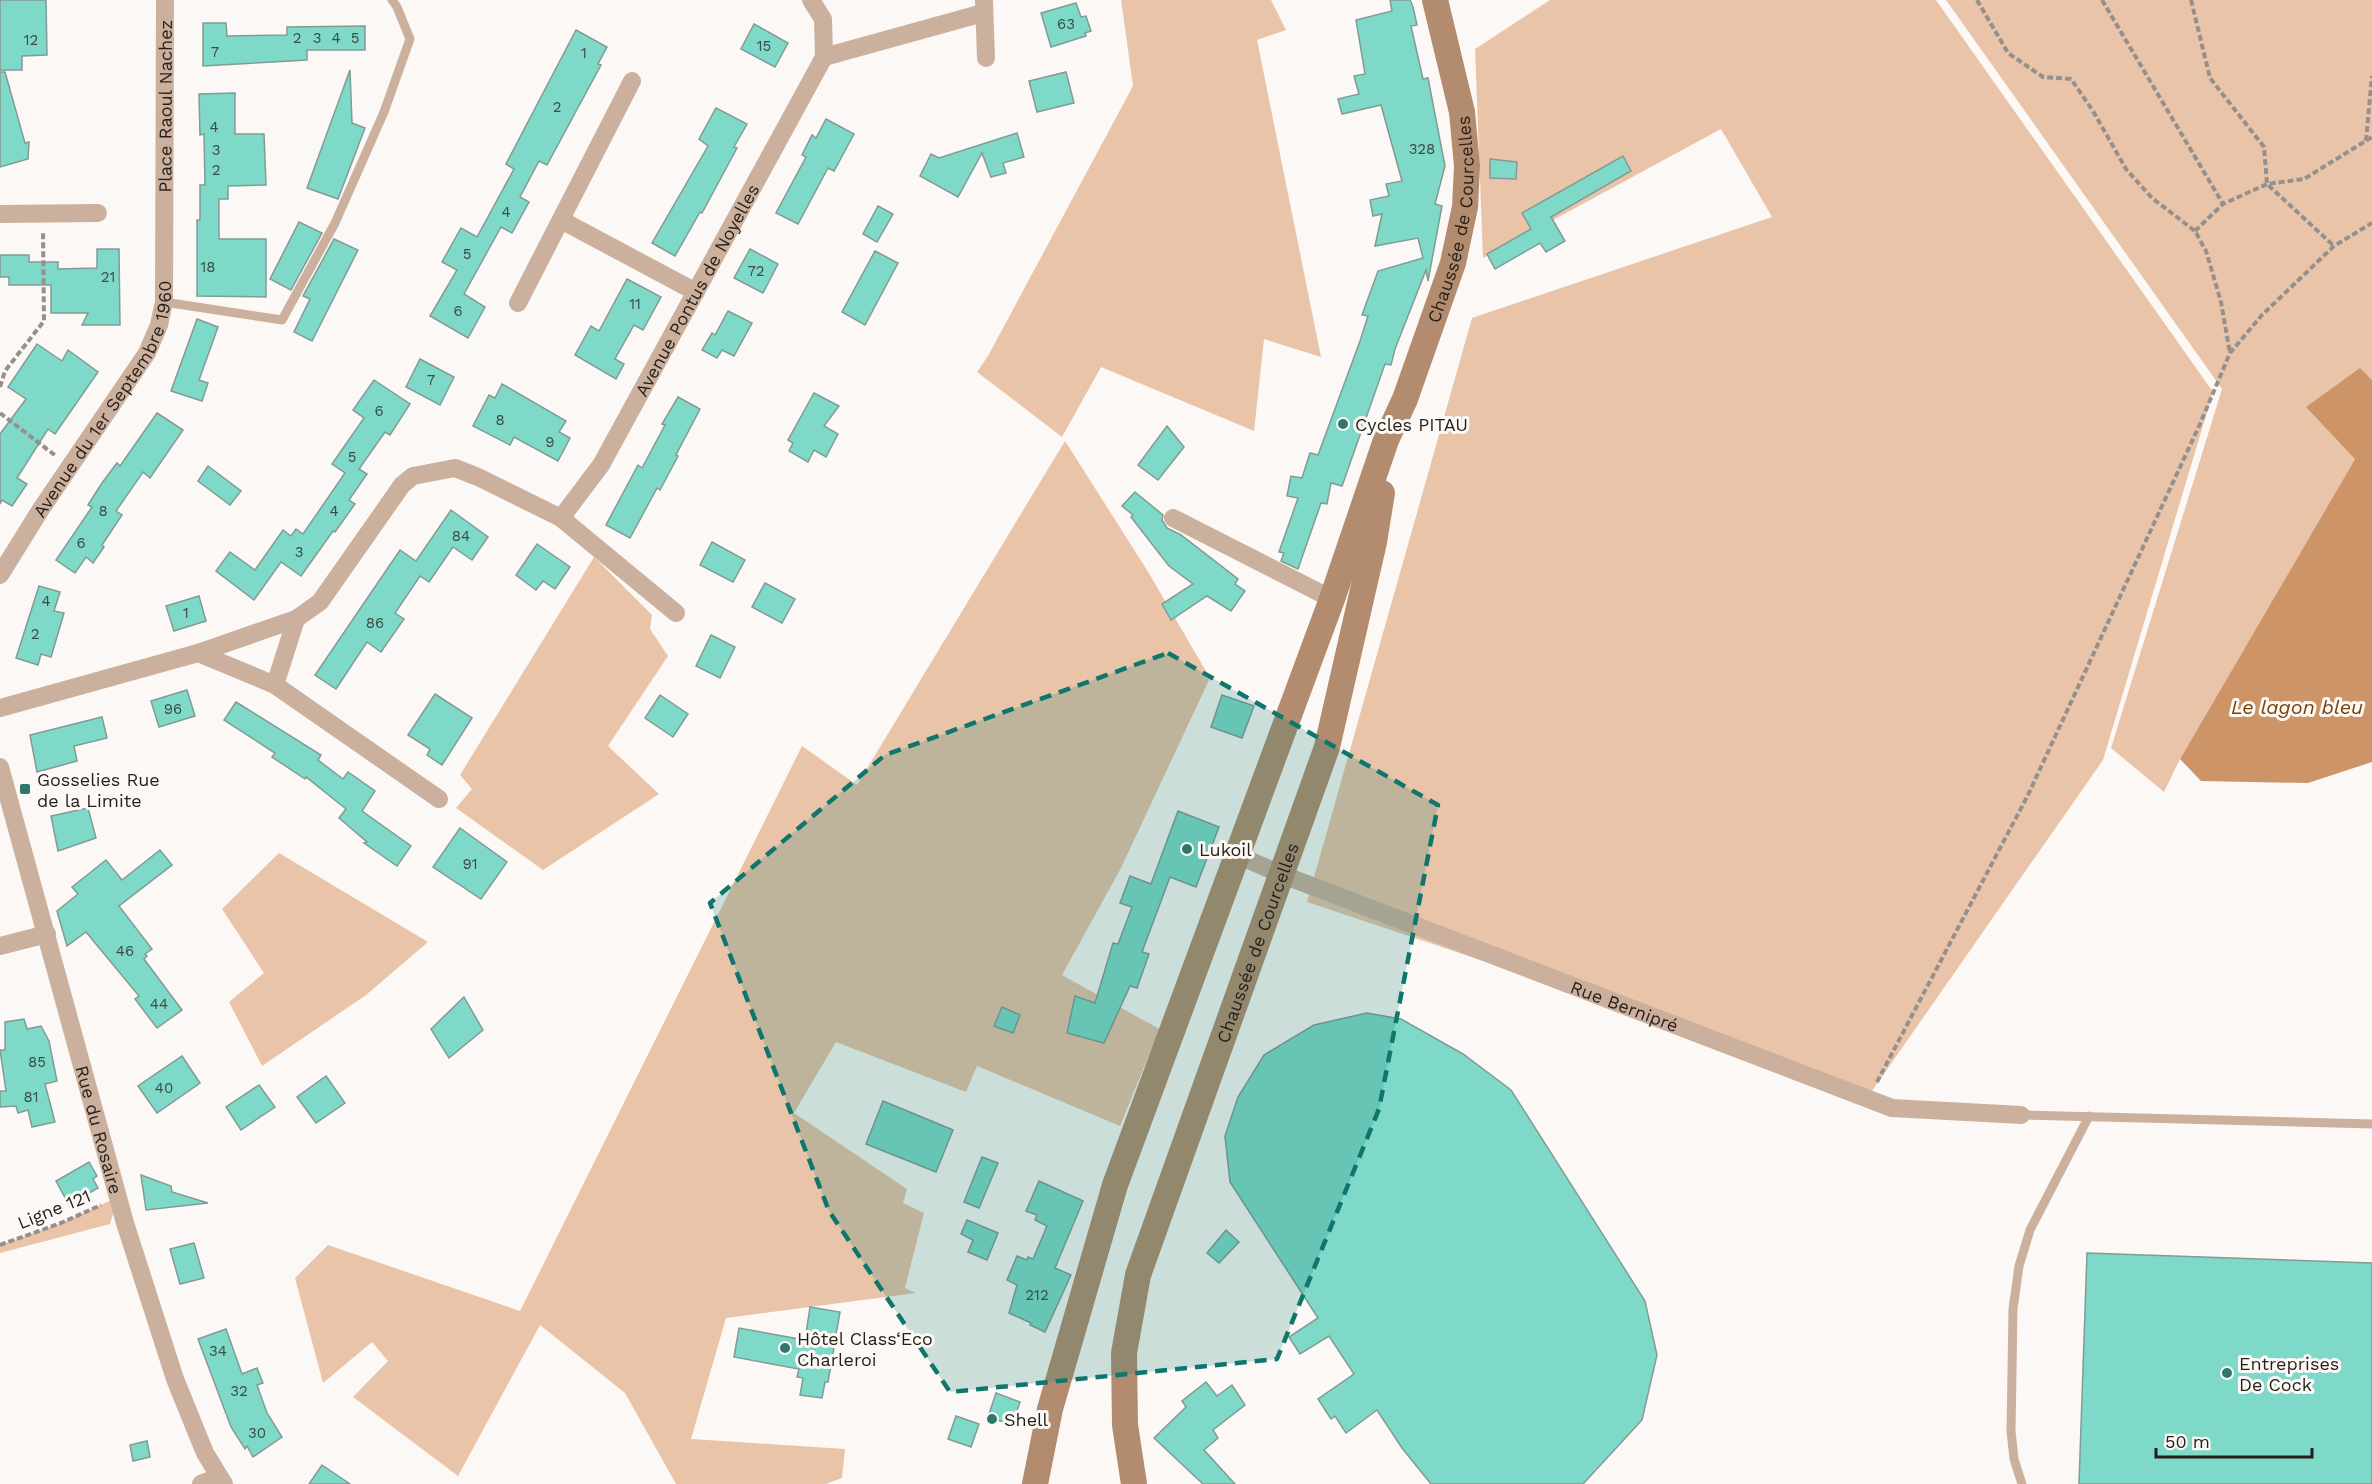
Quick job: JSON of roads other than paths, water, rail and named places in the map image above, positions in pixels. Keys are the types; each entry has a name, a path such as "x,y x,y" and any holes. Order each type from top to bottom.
{"main road":[{"name":"Chaussée de Courcelles","path":"1134,1484 1125,1425 1124,1353 1138,1275 1327,747 1374,542 1382,495 1406,399 1453,263 1465,207 1467,166 1462,112 1435,0"},
{"name":"Chaussée de Courcelles","path":"1035,1484 1050,1409 1115,1185 1332,599 1386,440 1406,399"},
{"path":"1332,599 1345,605 1357,616"}],"street":[{"name":"Place Raoul Nachez","path":"164,212 165,0"},
{"path":"811,0 823,19 824,57 983,6 986,58"},
{"name":"Avenue Pontus de Noyelles","path":"561,518 601,465 824,57"},
{"path":"518,303 632,81"},
{"name":"Avenue du 1er Septembre 1960","path":"0,575 147,353 159,325 164,302 164,212"},
{"path":"0,214 98,213"},
{"path":"561,220 696,292"},
{"path":"0,708 198,653 296,619 320,602 402,485 413,476 455,468 561,518 676,612"},
{"path":"1173,518 1332,599"},
{"path":"275,686 296,619"},
{"path":"198,653 275,686 439,799"},
{"name":"Rue du Rosaire","path":"0,767 118,1197 175,1379 194,1426 221,1480"},
{"name":"Rue Bernipré","path":"1237,855 1892,1108 2021,1115"},
{"path":"0,946 47,934"},
{"path":"201,1484 221,1480"}],"lane":[{"path":"164,302 282,320 335,223 384,112 410,39 392,0"},
{"path":"2021,1115 2372,1124"},
{"path":"2022,1484 2014,1459 2010,1388 2013,1309 2019,1266 2030,1230 2089,1116"}],"water":[{"name":"Le lagon bleu","path":"2360,368 2372,380 2372,762 2308,783 2201,781 2180,759 2355,459 2306,407"}],"place":[{"name":"Cycles PITAU","path":"1343,424"},
{"name":"Gosselies Rue de la Limite","path":"25,789"},
{"name":"Lukoil","path":"1187,849"},
{"name":"Hôtel Class‘Eco Charleroi","path":"785,1348"},
{"name":"Entreprises De Cock","path":"2227,1373"},
{"name":"Shell","path":"992,1419"}]}
